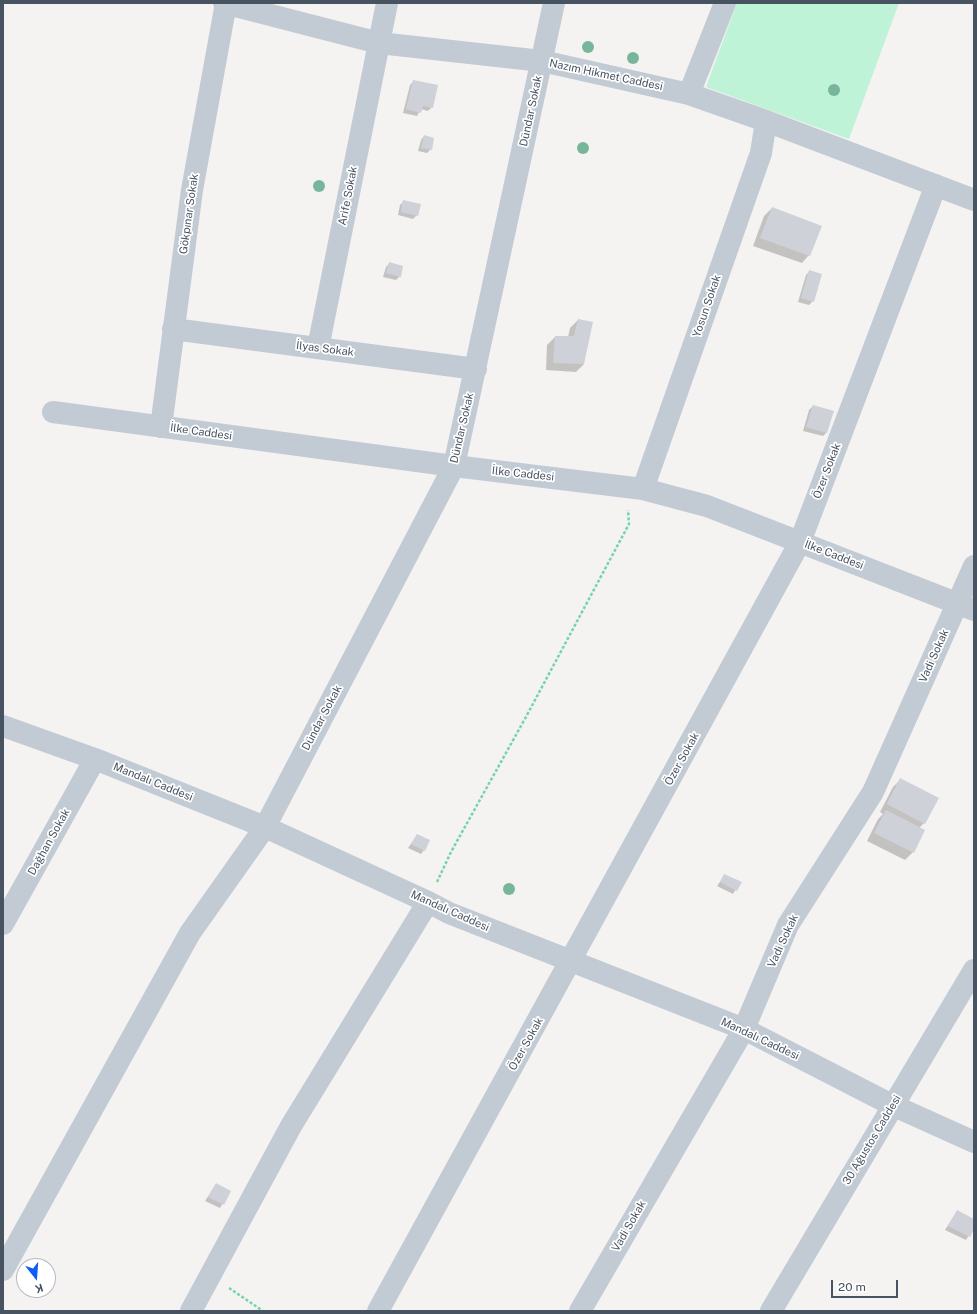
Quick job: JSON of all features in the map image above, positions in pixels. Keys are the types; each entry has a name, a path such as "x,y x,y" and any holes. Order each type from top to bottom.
{"street":[{"name":"Nazım Hikmet Caddesi","path":"225,3 379,43 542,61 689,94 766,121 974,200"},
{"name":"Gökpınar Sokak","path":"160,427 192,190 225,3"},
{"name":"Arife Sokak","path":"318,348 387,3"},
{"name":"Dündar Sokak","path":"3,1270 190,933 266,828 454,466 554,3"},
{"path":"689,94 725,3"},
{"name":"Yosun Sokak","path":"634,488 761,153 766,121"},
{"name":"Özer Sokak","path":"378,1311 572,961 800,542 936,186"},
{"name":"İlyas Sokak","path":"173,330 476,369"},
{"name":"İlke Caddesi","path":"53,412 454,466 634,488 707,506 965,607"},
{"name":"Vadi Sokak","path":"580,1311 744,1029 788,925 873,792 965,607 974,566"},
{"name":"Mandalı Caddesi","path":"3,726 95,759 266,828 449,913 744,1029 892,1105 974,1142"},
{"name":"Dağhan Sokak","path":"3,924 95,759"},
{"path":"191,1311 291,1126 428,902"},
{"name":"30 Ağustos Caddesi","path":"771,1311 892,1105 974,970"}],"path":[{"path":"428,902 450,852 527,716 629,524 634,488"},
{"path":"210,1276 263,1311"}],"green space":[{"path":"737,3 899,3 849,139 706,87"}],"building":[{"path":"413,80 438,85 433,108 423,106 421,113 406,109"},
{"path":"424,135 434,138 432,150 421,148"},
{"path":"403,200 421,204 418,216 401,212"},
{"path":"772,207 822,226 810,256 760,238"},
{"path":"389,262 403,266 401,277 386,273"},
{"path":"809,270 822,274 814,302 801,298"},
{"path":"578,319 593,322 584,364 553,363 555,336 574,336"},
{"path":"813,405 834,411 827,433 806,427"},
{"path":"900,778 939,798 925,824 887,804"},
{"path":"886,810 925,830 914,853 874,833"},
{"path":"417,834 430,840 425,851 411,844"},
{"path":"724,874 742,882 737,891 720,882"},
{"path":"216,1183 231,1191 224,1205 208,1197"},
{"path":"957,1210 974,1219 974,1229 970,1237 948,1226"}]}
